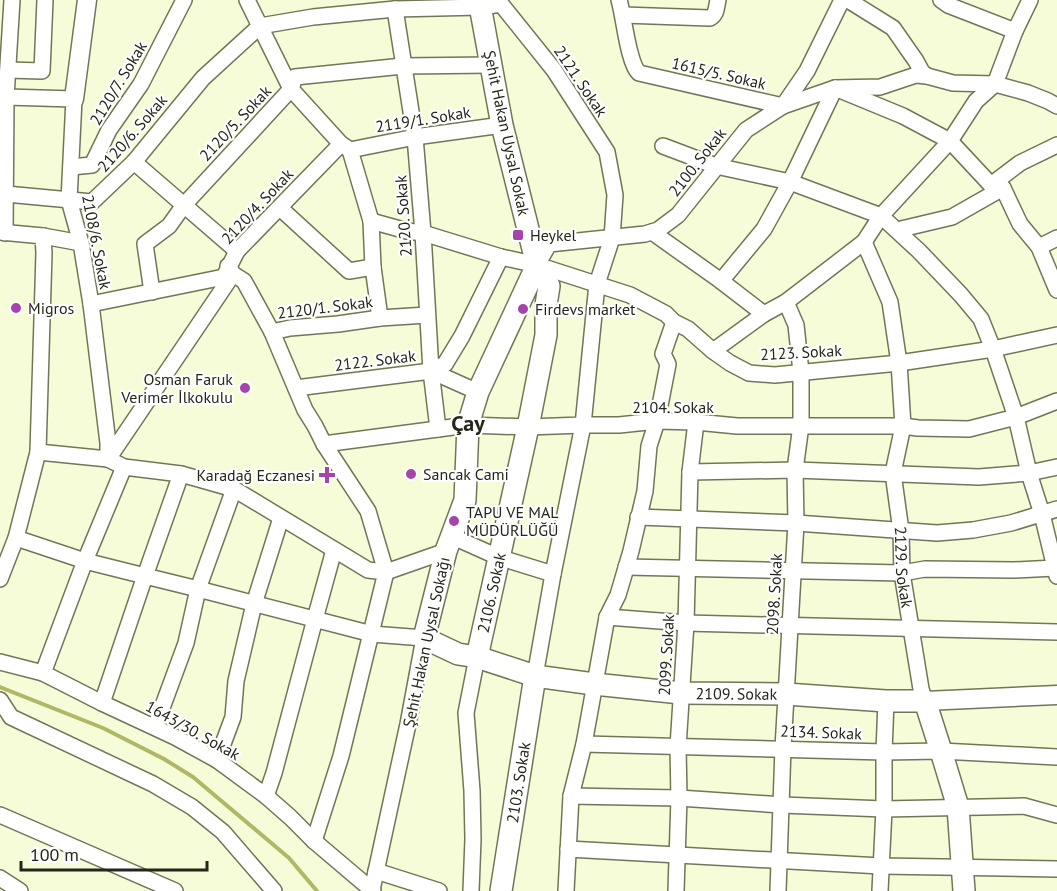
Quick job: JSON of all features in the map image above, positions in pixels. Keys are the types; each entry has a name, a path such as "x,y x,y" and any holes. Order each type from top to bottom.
{"main road":[{"name":"Şehit Hakan Uysal Sokak","path":"480,4 502,125 537,265"},
{"name":"Şehit Hakan Uysal Sokağı","path":"423,638 448,543 465,500 468,425 478,392 537,265"},
{"name":"2106. Sokak","path":"477,657 546,335 546,305 549,286 537,265"},
{"name":"2109. Sokak","path":"423,638 458,654 477,657 535,676 594,684 681,693 786,694 925,702"},
{"name":"2103. Sokak","path":"501,891 535,676"},
{"name":"2129. Sokak","path":"925,702 958,807 964,891"}],"street":[{"path":"12,0 6,97 6,194 2,232 81,243"},
{"path":"8,70 42,71 45,0"},
{"path":"6,97 74,99 87,0"},
{"name":"2120/7. Sokak","path":"71,167 92,165 109,130 141,84 184,0"},
{"path":"248,0 291,89 346,147 370,221 380,318"},
{"name":"1615/5. Sokak","path":"619,0 634,69 639,73 783,106 807,70 842,0"},
{"path":"623,15 710,18 716,12 718,0"},
{"path":"848,0 893,28 927,76"},
{"path":"941,0 948,5 1015,31"},
{"path":"713,351 764,314 786,302 864,242 881,216 950,141 976,101 995,84 1015,31 1030,0"},
{"name":"2121. Sokak","path":"260,26 313,17 395,9 501,4 554,70 607,152 615,195 612,238 597,284 583,425"},
{"name":"2120. Sokak","path":"395,9 415,137 431,371 438,429"},
{"name":"2120/6. Sokak","path":"6,194 92,202 134,162 203,78 260,26"},
{"name":"2120/5. Sokak","path":"152,292 145,244 169,226 184,205 291,89 295,77 403,66 492,65"},
{"name":"2100. Sokak","path":"537,265 549,244 612,238 658,230 678,215 746,130 783,106 835,88 880,87 916,75 953,83 995,84 1028,93 1057,106"},
{"path":"721,281 764,229 790,182 835,88 903,116 950,141 997,186 1020,224 1039,247 1057,290"},
{"name":"2108/6. Sokak","path":"74,99 69,200 81,243 91,304 108,459"},
{"name":"2119/1. Sokak","path":"346,147 502,125"},
{"path":"897,230 952,217 997,186 1020,163 1057,145"},
{"path":"626,567 902,573 925,569 1056,572 1050,512 1029,473 1016,417 981,319 961,295 881,216 790,182 716,166 663,146"},
{"name":"2120/4. Sokak","path":"91,304 224,277 231,270 237,251 284,202 346,147"},
{"path":"134,162 237,251"},
{"path":"280,208 349,272 373,267"},
{"path":"370,221 423,233 501,257 537,265"},
{"path":"652,232 764,314"},
{"path":"0,579 16,538 38,452 43,236"},
{"path":"1039,247 1057,238"},
{"name":"2129. Sokak","path":"864,242 890,302 900,363 903,426 893,473 901,531 902,573 925,702"},
{"name":"2122. Sokak","path":"296,388 431,371 445,364 462,336 501,257"},
{"name":"2123. Sokak","path":"537,265 630,295 666,314 674,322 688,329 713,351 749,373 775,375 900,363 993,349 1057,335"},
{"path":"108,459 231,270"},
{"name":"2120/1. Sokak","path":"231,270 244,281 272,332 380,318 427,315"},
{"name":"2098. Sokak","path":"778,891 783,748 796,523 795,470 801,425 801,372 796,325 786,302"},
{"path":"566,891 571,796 584,744 608,617 618,595 631,551 645,491 649,446 657,421 668,364 663,354 674,322"},
{"path":"272,332 305,410 324,444 368,511 386,572 340,756 314,841"},
{"path":"431,371 478,392"},
{"name":"2104. Sokak","path":"324,444 468,425 528,427 619,425 657,421 737,426 903,426 969,429 1016,417 1057,402"},
{"name":"2099. Sokak","path":"676,891 678,747 686,623 690,472 696,422"},
{"path":"535,676 583,425"},
{"path":"38,452 108,459 124,467 181,474 234,489 368,570 386,572 448,543 553,573"},
{"path":"43,673 85,561 124,467"},
{"path":"690,472 795,470 979,477 1029,473 1057,467"},
{"path":"102,703 181,474"},
{"path":"155,727 186,643 198,590 234,489"},
{"path":"638,517 796,523 937,533 973,530 1011,523 1050,512"},
{"path":"218,760 233,717 236,681 254,604 280,518"},
{"path":"16,538 85,561 372,634 423,638"},
{"path":"266,796 334,550"},
{"path":"608,617 686,623 1057,632"},
{"name":"Şehit Hakan Uysal Sokağı","path":"372,890 408,724 423,638"},
{"name":"2106. Sokak","path":"471,891 472,791 465,713 477,657"},
{"name":"1643/30. Sokak","path":"0,662 43,673 218,760 266,796 314,841 372,890"},
{"name":"2109. Sokak","path":"925,702 1057,694"},
{"path":"0,700 11,717 153,784 192,807 223,832 274,891"},
{"path":"880,891 886,701"},
{"name":"2134. Sokak","path":"584,744 941,752 1057,757"},
{"path":"571,796 679,798 782,805 884,808 1024,806 1057,814"},
{"path":"0,815 175,891"},
{"path":"568,849 881,866 1057,869"},
{"path":"376,872 439,891"},
{"path":"0,879 20,891"}],"waterway":[{"path":"0,687 103,728 164,759 193,777 289,858 317,891"}],"place":[{"name":"Heykel","path":"518,235"},
{"name":"Migros","path":"16,308"},
{"name":"Firdevs market","path":"523,309"},
{"name":"Osman Faruk Verimer İlkokulu","path":"245,388"},
{"name":"Sancak Cami","path":"411,474"},
{"name":"Karadağ Eczanesi","path":"327,475"},
{"name":"TAPU VE MAL MÜDÜRLÜĞÜ","path":"454,521"}],"district":[{"name":"Çay","path":"468,423"}]}
